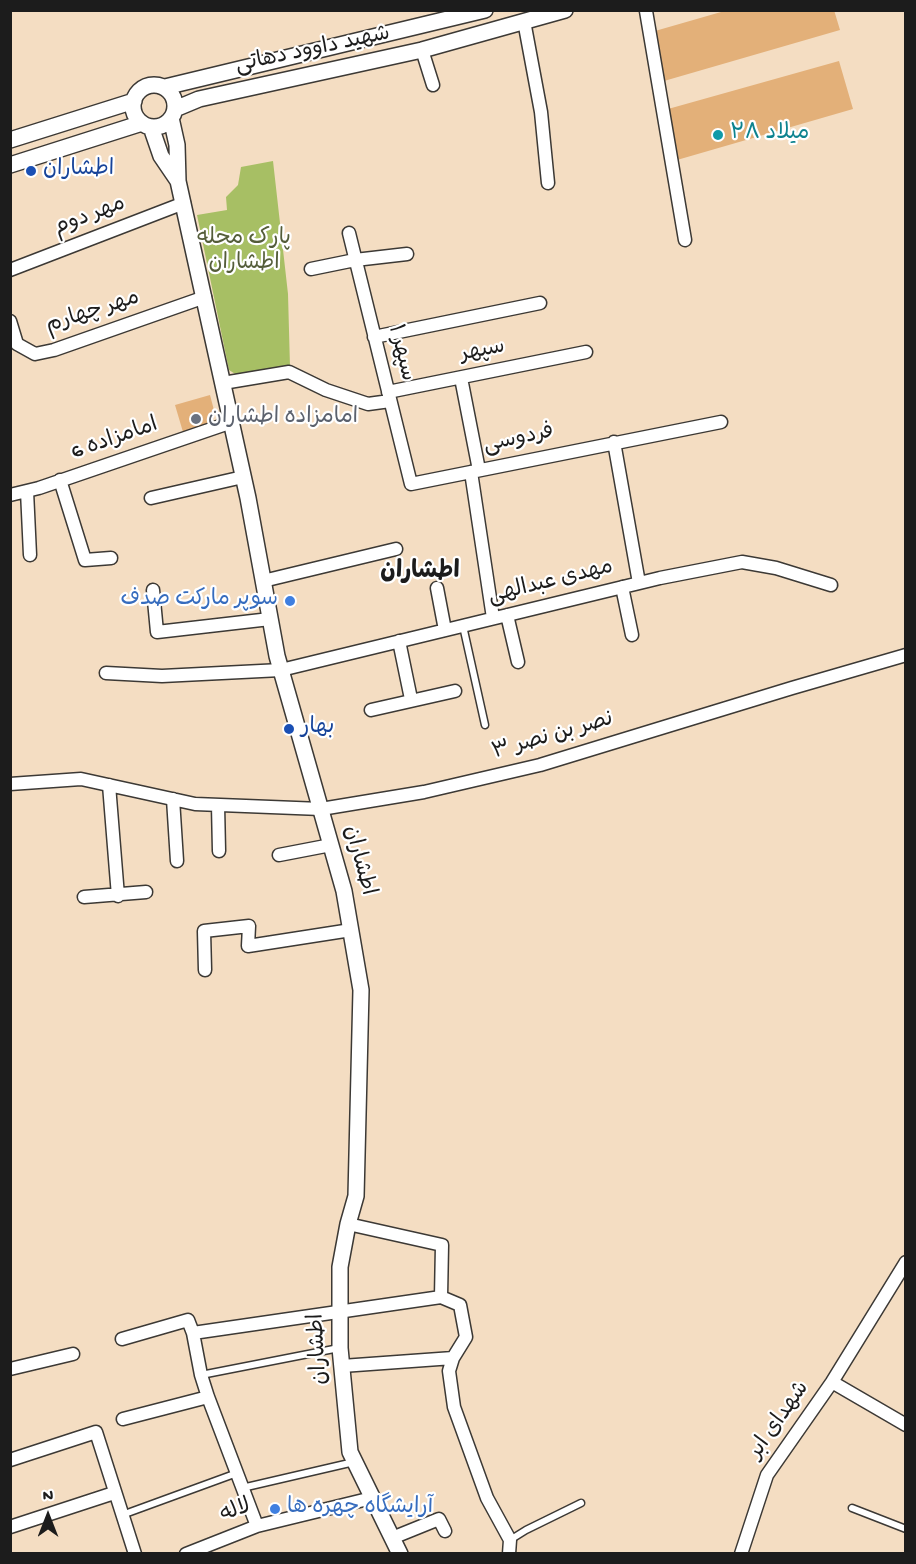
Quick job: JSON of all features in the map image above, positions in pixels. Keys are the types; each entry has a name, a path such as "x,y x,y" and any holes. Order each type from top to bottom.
{"street":[{"name":"شهید داوود دهاتی","path":"165,87 485,10"},
{"name":"شهید داوود دهاتی","path":"173,114 200,99 422,50 565,10"},
{"path":"646,10 685,240"},
{"path":"524,21 541,112 548,183"},
{"path":"422,50 433,85"},
{"path":"10,165 147,125 158,126 173,114 174,98 165,87 148,86 137,94 134,101 135,116 147,125"},
{"path":"10,140 134,101"},
{"name":"اطشاران","path":"173,114 178,181 243,477 270,619 281,670 344,891 361,990 357,1196 348,1224 340,1267 340,1347 350,1452 400,1554"},
{"name":"اطشاران","path":"147,125 161,156 178,181"},
{"name":"مهر دوم","path":"10,270 184,203"},
{"name":"سپهر ۱","path":"349,233 411,484"},
{"path":"311,268 407,254"},
{"name":"مهر چهارم","path":"10,321 18,344 34,354 54,350 205,297"},
{"path":"374,337 540,303"},
{"name":"سپهر","path":"223,383 290,372 326,390 368,404 461,378 586,352"},
{"path":"461,378 493,618"},
{"name":"امامزاده 6","path":"10,495 231,422"},
{"name":"فردوسی","path":"411,484 721,422"},
{"path":"614,442 639,583"},
{"path":"151,498 243,477"},
{"path":"60,480 85,560 111,558"},
{"path":"27,490 30,555"},
{"path":"263,581 396,549"},
{"name":"مهدی عبدالهی","path":"106,673 162,676 281,670 639,583 742,562 776,568 831,585"},
{"path":"622,587 632,635"},
{"path":"437,588 445,630"},
{"path":"153,590 157,632 270,619"},
{"path":"507,615 518,662"},
{"path":"399,641 411,699"},
{"name":"نصر بن نصر ۳","path":"321,809 424,792 540,765 906,655"},
{"path":"371,710 411,699 455,691"},
{"path":"10,784 81,778 195,804 321,809"},
{"path":"110,785 118,896"},
{"path":"173,799 177,861"},
{"path":"218,805 219,851"},
{"path":"279,855 331,845"},
{"path":"84,897 146,892"},
{"path":"205,970 204,931 249,926 248,946 351,930"},
{"path":"348,1224 442,1245 441,1297"},
{"name":"شهدای ابر","path":"741,1554 766,1475 832,1382 906,1262"},
{"path":"193,1333 441,1297 460,1305 466,1337 453,1358 449,1371 454,1407 487,1498 510,1540 509,1554"},
{"path":"122,1339 188,1320 208,1397 257,1526"},
{"path":"10,1369 73,1354"},
{"path":"342,1366 453,1358"},
{"path":"832,1382 906,1425"},
{"path":"123,1419 208,1397"},
{"path":"10,1460 96,1432 135,1554"},
{"path":"10,1527 114,1493"},
{"name":"لاله","path":"186,1554 257,1526 372,1498"},
{"path":"392,1538 439,1519 445,1531"}],"lane":[{"path":"463,626 484,725"},
{"path":"201,1374 340,1347"},
{"path":"242,1488 354,1462"},
{"path":"122,1515 237,1473"},
{"path":"510,1540 581,1503"},
{"path":"852,1508 906,1529"}],"green space":[{"name":"پارک محله اطشاران","path":"273,161 288,294 290,367 240,377 229,370 197,215 227,210 226,197 238,185 241,167"}],"building":[{"name":"میلاد ۲۸","path":"728,10 834,10 840,30 664,81 655,31"},
{"name":"میلاد ۲۸","path":"839,61 853,109 677,160 668,109"},
{"name":"امامزاده اطشاران","path":"210,395 215,414 211,424 183,432 175,405"}],"place":[{"name":"میلاد ۲۸","path":"718,135"},
{"name":"اطشاران","path":"31,171"},
{"name":"امامزاده اطشاران","path":"196,419"},
{"name":"سوپر مارکت صدف","path":"290,601"},
{"name":"بهار","path":"289,729"},
{"name":"آرایشگاه چهره ها","path":"275,1509"}],"district":[{"name":"اطشاران","path":"420,573"}]}
